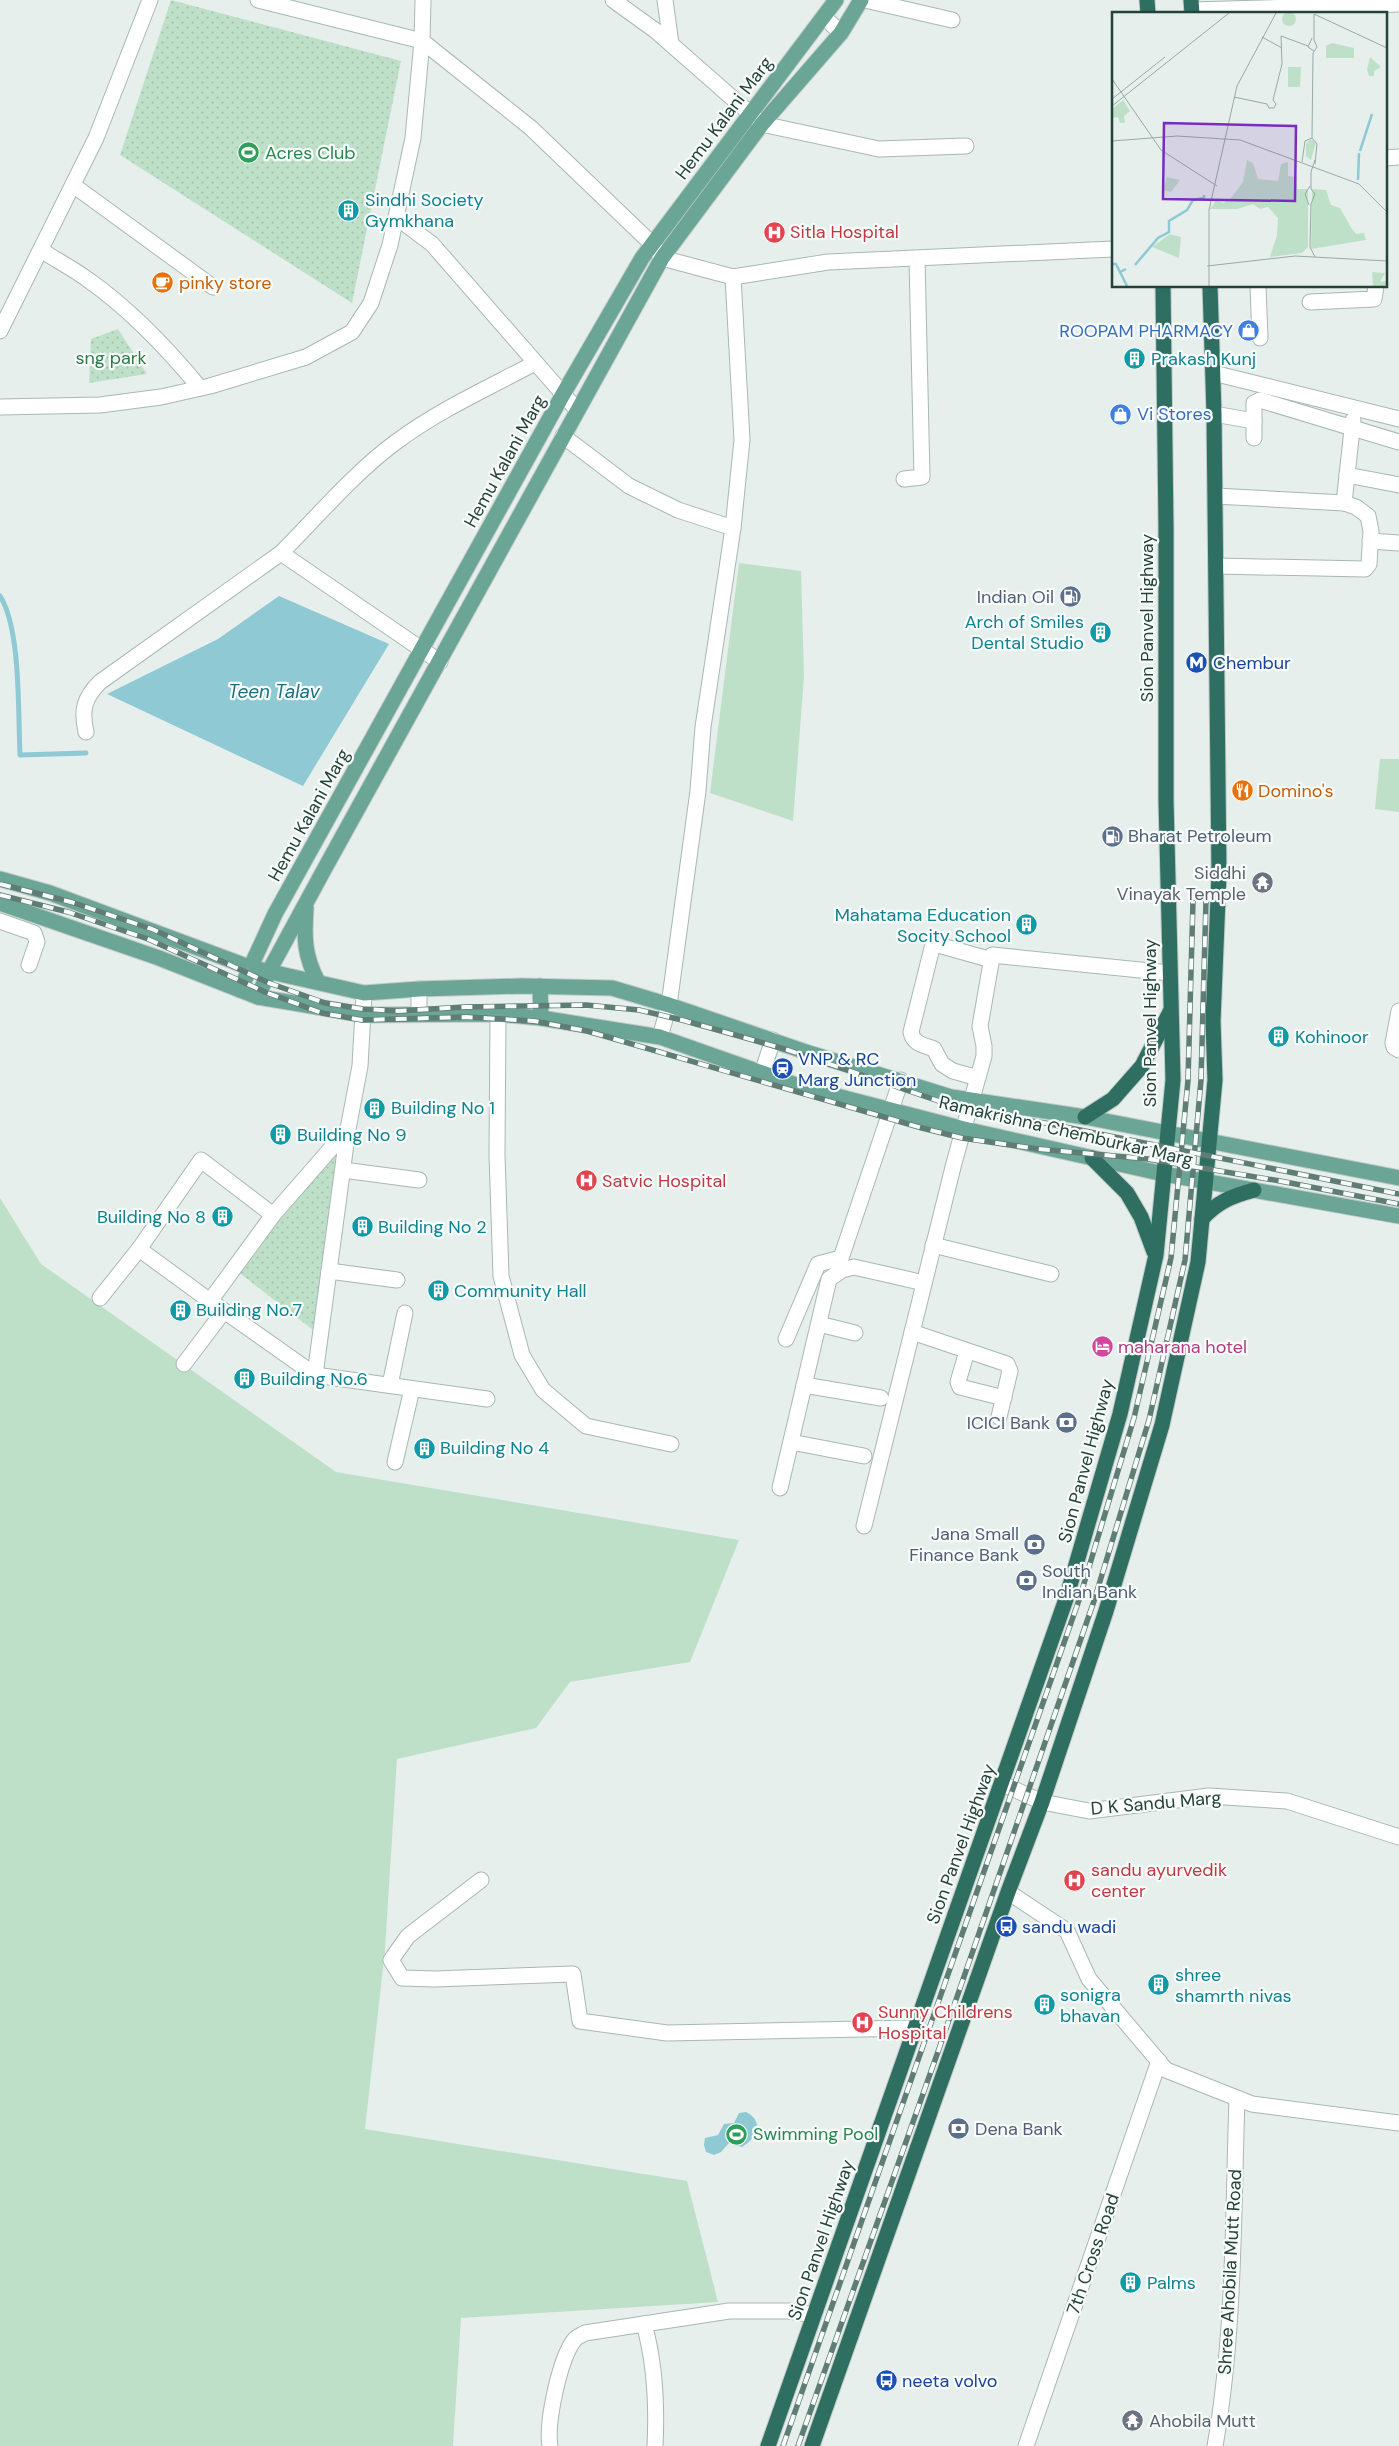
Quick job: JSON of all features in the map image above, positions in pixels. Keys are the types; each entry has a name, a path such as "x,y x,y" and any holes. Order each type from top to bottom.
{"highway":[{"name":"Sion Panvel Highway","path":"768,2446 1003,1784 1066,1598 1117,1424 1156,1255 1173,1080 1166,800 1166,528 1163,288"},
{"path":"812,2446 1008,1892 1042,1802 1106,1611 1162,1425 1198,1262 1214,1080 1213,1021 1220,874 1214,414 1210,288"},
{"path":"1085,1117 1113,1099 1142,1066 1171,1011"},
{"path":"1092,1158 1127,1193 1141,1217 1156,1255"},
{"path":"1202,1220 1213,1206 1254,1190"}],"main road":[{"name":"Hemu Kalani Marg","path":"240,990 275,914 562,396 652,244 757,120 836,0"},
{"path":"258,997 269,971 306,902 662,258 757,120 841,33 861,0"},
{"name":"Ramakrishna Chemburkar Marg","path":"0,879 50,893 249,967 364,994 418,988 540,986 612,988 971,1101 1085,1117 1399,1178"},
{"path":"43,917 50,893"},
{"path":"306,902 304,938 308,963 318,982"},
{"name":"Ramakrishna Chemburkar Marg","path":"0,903 175,965 258,997 364,1015 498,1014 541,1018 660,1037 802,1088 892,1109 964,1129 1164,1174 1398,1214"},
{"path":"175,965 183,942"},
{"path":"540,986 541,1018"}],"street":[{"path":"0,331 96,138 150,0"},
{"path":"258,0 422,41 531,128 652,244 662,258 733,277 828,262 1112,249"},
{"path":"0,407 100,405 161,397 200,388 306,357 352,332 371,303 390,245 413,138 422,41 423,0"},
{"path":"613,0 671,44 757,120 879,149 966,146"},
{"path":"665,0 671,44"},
{"path":"865,0 952,20"},
{"path":"1191,8 1399,4"},
{"path":"825,18 841,33"},
{"path":"1386,158 1399,158"},
{"path":"73,185 213,287"},
{"path":"396,216 432,244 562,396 577,410"},
{"path":"41,250 86,278 113,299 152,334 200,388"},
{"path":"904,479 922,477 917,259"},
{"path":"660,1037 669,1005 698,791 703,727 733,528 742,440 733,277"},
{"path":"1258,288 1260,338"},
{"path":"1310,302 1374,300 1376,288"},
{"path":"86,732 83,704 90,692 100,682 281,553 343,490 394,443 430,418 535,363"},
{"path":"1213,373 1399,419"},
{"path":"1254,438 1254,403 1260,400 1399,442"},
{"path":"1344,503 1354,408"},
{"path":"1214,414 1254,421"},
{"path":"563,436 629,486 678,510 733,528"},
{"path":"1347,476 1399,485"},
{"path":"1215,496 1344,503 1356,507 1368,516 1370,542 1369,564 1364,569 1216,566"},
{"path":"1370,542 1399,543"},
{"path":"281,553 440,662"},
{"path":"0,921 34,933 37,942 29,965"},
{"path":"864,1526 933,1245 984,1056 980,1026 991,963 988,960 935,944 932,948 912,1038 916,1042 934,1049 938,1060 953,1071 978,1078"},
{"path":"992,955 1170,973"},
{"path":"418,988 419,1014"},
{"path":"315,1375 342,1170 360,1066 364,994"},
{"path":"1399,1011 1393,1043 1394,1047 1399,1050"},
{"path":"498,1014 497,1156 501,1276 522,1355 543,1390 586,1426 671,1444"},
{"path":"762,1073 773,1040"},
{"path":"786,1339 818,1264 840,1258 901,1080"},
{"path":"210,1301 273,1215 348,1129"},
{"path":"100,1298 139,1249 201,1160 273,1215"},
{"path":"342,1170 419,1180"},
{"path":"933,1245 1051,1274"},
{"path":"139,1249 315,1375 487,1399"},
{"path":"780,1488 829,1280 842,1270 854,1267 924,1283"},
{"path":"329,1271 397,1280"},
{"path":"184,1364 224,1311"},
{"path":"390,1385 405,1313"},
{"path":"819,1324 855,1332"},
{"path":"912,1332 1007,1364 1010,1371 999,1417"},
{"path":"967,1351 958,1382 960,1387 1004,1398"},
{"path":"804,1385 881,1398"},
{"path":"395,1462 412,1389"},
{"path":"791,1442 864,1456"},
{"name":"D K Sandu Marg","path":"1003,1784 1042,1802 1089,1811 1209,1796 1287,1801 1399,1837"},
{"path":"481,1880 408,1936 390,1960 402,1978 434,1980 572,1974 580,2021 667,2033 915,2028"},
{"path":"1008,1892 1067,1930 1090,1979 1166,2070 1252,2104 1399,2123"},
{"name":"7th Cross Road","path":"1026,2446 1159,2062"},
{"name":"Shree Ahobila Mutt Road","path":"1216,2446 1224,2397 1229,2319 1236,2098"},
{"path":"550,2446 548,2422 551,2406 568,2352 576,2337 585,2333 728,2311 789,2311 814,2315"},
{"path":"644,2324 650,2347 653,2377 655,2446"}],"green space":[{"name":"Sindhi Society Gymkhana","path":"171,0 401,61 352,303 120,155"},
{"name":"sng park","path":"118,329 147,374 89,383 91,339"},
{"path":"739,563 801,571 804,677 793,821 710,793"},
{"path":"1380,759 1399,759 1399,812 1375,809"},
{"path":"340,1127 313,1330 233,1268"},
{"path":"0,1198 41,1264 336,1472 739,1540 690,1662 570,1682 536,1728 397,1759 385,1950 365,2129 687,2181 718,2302 461,2318 453,2446 0,2446"}],"water":[{"name":"Teen Talav","path":"279,596 389,644 303,786 107,694 218,639"},
{"name":"Swimming Pool","path":"746,2112 752,2116 757,2125 754,2135 747,2144 742,2147 729,2143 721,2152 714,2155 706,2152 705,2138 718,2135 724,2124 734,2123 739,2113"}],"waterway":[{"path":"0,596 7,610 15,650 20,755 86,753"}],"railway":[{"path":"0,884 71,902 152,929 269,983 325,1003 363,1009 398,1011 465,1007 586,1005 639,1010 788,1050 971,1112 1045,1123 1399,1194"},
{"path":"0,895 68,912 148,939 265,992 322,1013 362,1020 466,1017 534,1021 587,1031 962,1138 1038,1149 1148,1159 1280,1181 1399,1204"},
{"path":"783,2446 1079,1600 1134,1418 1171,1258 1188,1080 1193,901"},
{"path":"798,2446 940,2046 1094,1601 1149,1420 1185,1260 1201,1080 1206,901"}],"place":[{"name":"Acres Club","path":"249,153"},
{"name":"Sindhi Society Gymkhana","path":"349,210"},
{"name":"Sitla Hospital","path":"774,232"},
{"name":"pinky store","path":"163,283"},
{"name":"ROOPAM PHARMACY","path":"1249,331"},
{"name":"Prakash Kunj","path":"1135,359"},
{"name":"Vi Stores","path":"1121,414"},
{"name":"Indian Oil","path":"1070,597"},
{"name":"Arch of Smiles Dental Studio","path":"1100,632"},
{"name":"Chembur","path":"1197,663"},
{"name":"Domino's","path":"1242,791"},
{"name":"Bharat Petroleum","path":"1112,836"},
{"name":"Siddhi Vinayak Temple","path":"1262,883"},
{"name":"Mahatama Education Socity School","path":"1027,925"},
{"name":"Kohinoor","path":"1279,1037"},
{"name":"VNP & RC Marg Junction","path":"782,1069"},
{"name":"Building No 1","path":"375,1108"},
{"name":"Building No 9","path":"281,1135"},
{"name":"Satvic Hospital","path":"586,1181"},
{"name":"Building No 8","path":"222,1217"},
{"name":"Building No 2","path":"362,1227"},
{"name":"Community Hall","path":"438,1291"},
{"name":"Building No.7","path":"180,1310"},
{"name":"maharana hotel","path":"1102,1347"},
{"name":"Building No.6","path":"244,1379"},
{"name":"ICICI Bank","path":"1066,1423"},
{"name":"Building No 4","path":"424,1448"},
{"name":"Jana Small Finance Bank","path":"1035,1544"},
{"name":"South Indian Bank","path":"1026,1581"},
{"name":"sandu ayurvedik center","path":"1075,1880"},
{"name":"sandu wadi","path":"1006,1927"},
{"name":"shree shamrth nivas","path":"1159,1985"},
{"name":"sonigra bhavan","path":"1044,2005"},
{"name":"Sunny Childrens Hospital","path":"862,2022"},
{"name":"Dena Bank","path":"959,2129"},
{"name":"Swimming Pool","path":"737,2134"},
{"name":"Palms","path":"1131,2283"},
{"name":"neeta volvo","path":"886,2381"},
{"name":"Ahobila Mutt","path":"1133,2421"}]}
